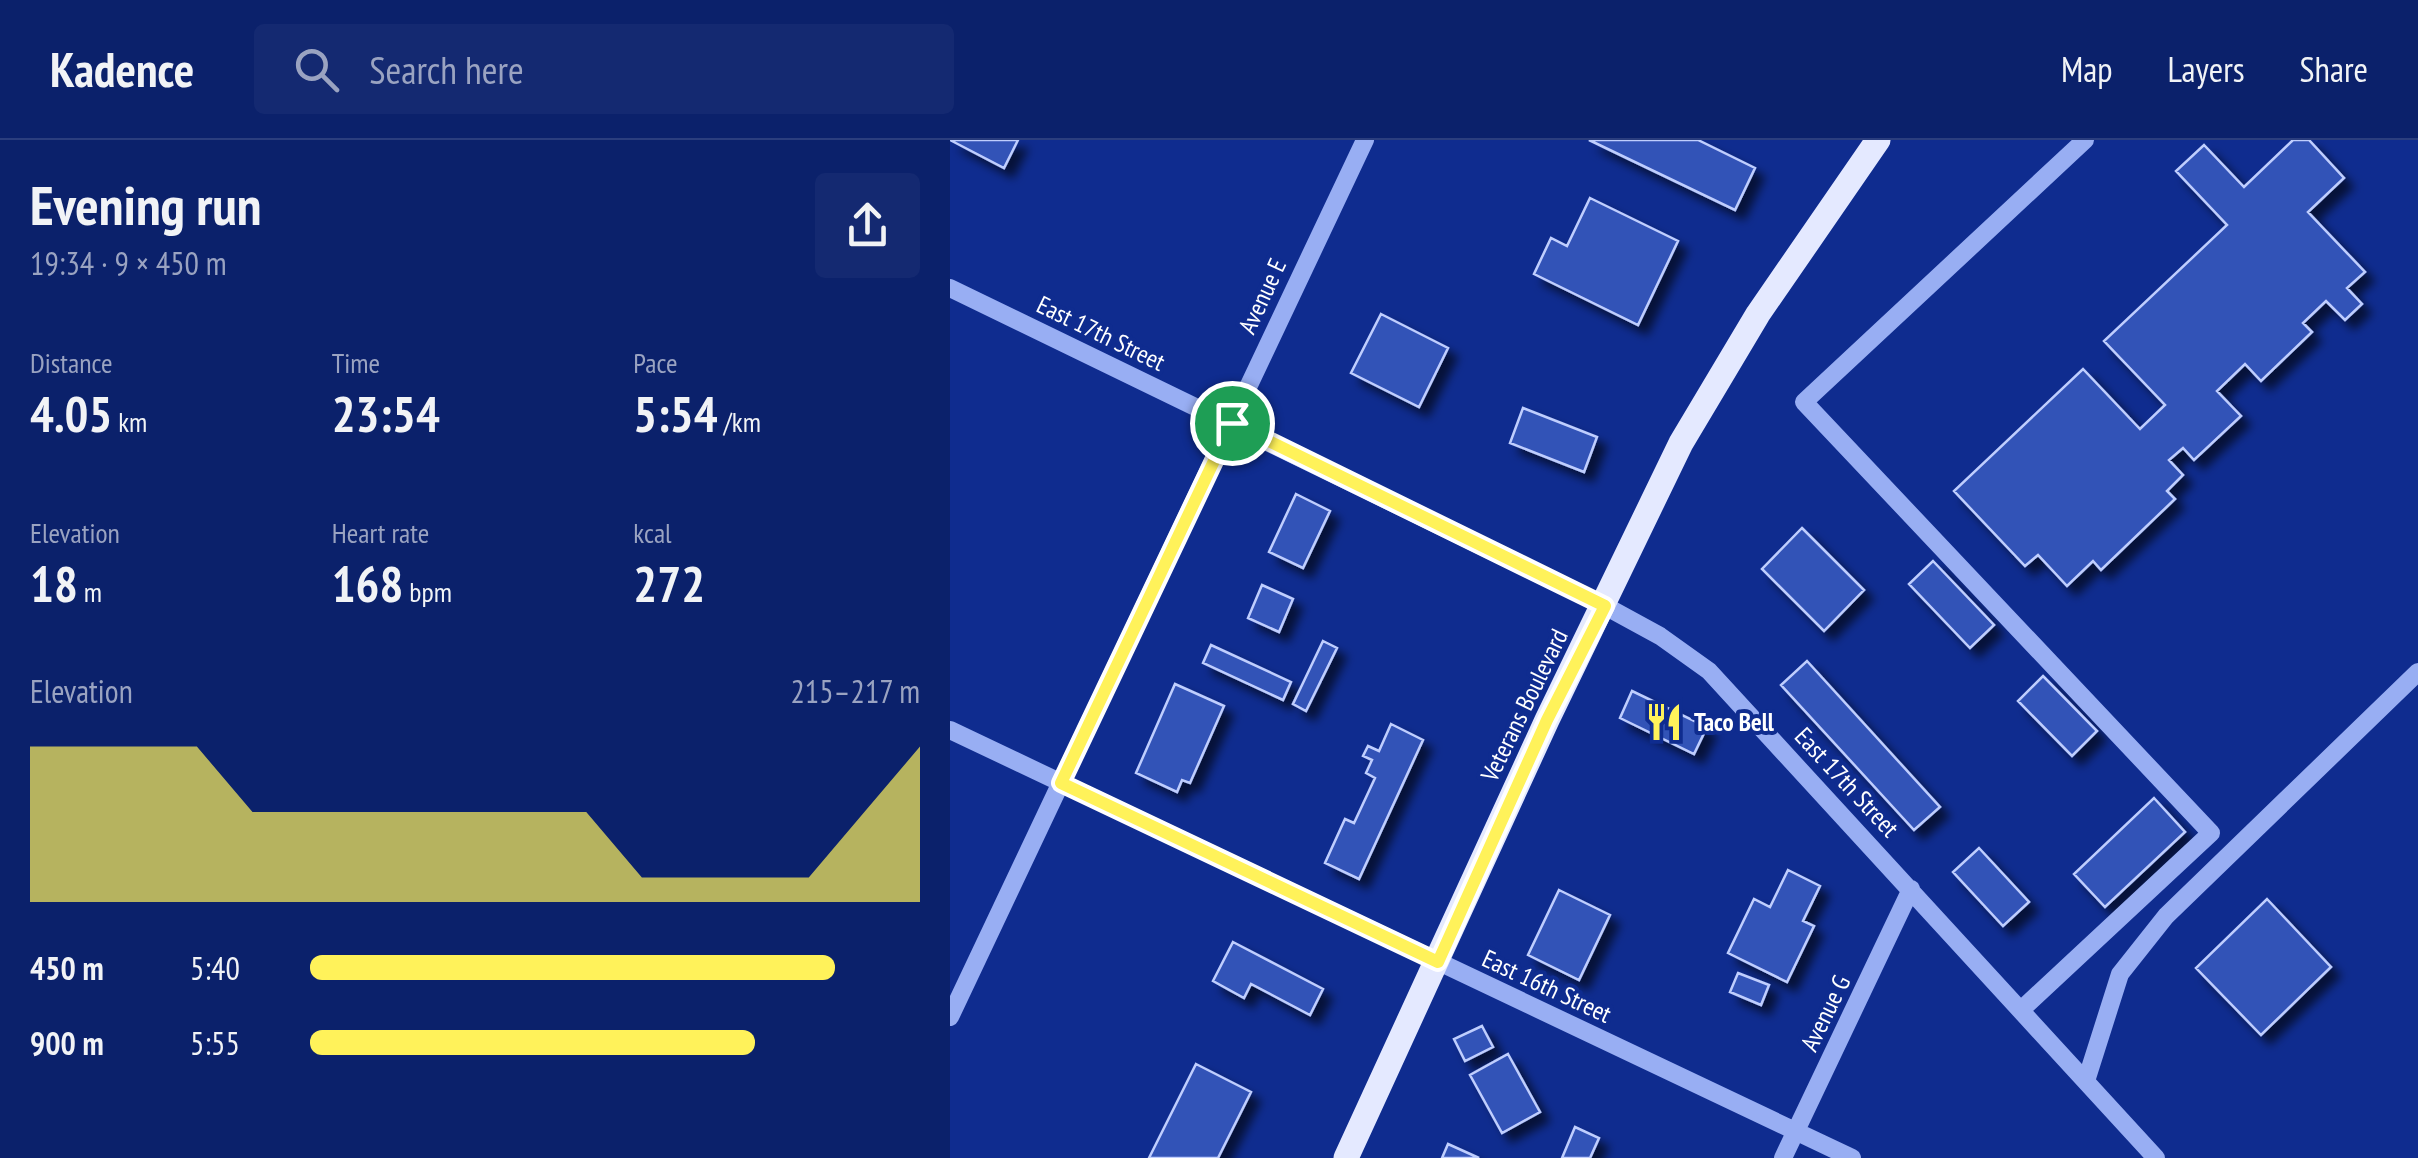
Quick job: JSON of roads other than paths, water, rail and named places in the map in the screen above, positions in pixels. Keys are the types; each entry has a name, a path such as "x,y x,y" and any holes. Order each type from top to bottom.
{"main road":[{"name":"Veterans Boulevard","path":"1346,1158 1547,720 1681,443 1758,314 1878,140"}],"street":[{"name":"Avenue E","path":"950,1017 1365,140"},
{"path":"2022,1009 2211,832 1804,402 2085,140"},
{"name":"East 17th Street","path":"950,288 1660,636 1709,672 1912,888 2156,1158"},
{"path":"2086,1081 2120,974 2166,916 2418,672"},
{"name":"East 16th Street","path":"950,730 1852,1158"},
{"name":"Avenue G","path":"1783,1158 1912,888"}],"place":[{"name":"Taco Bell","path":"1664,722"}]}
